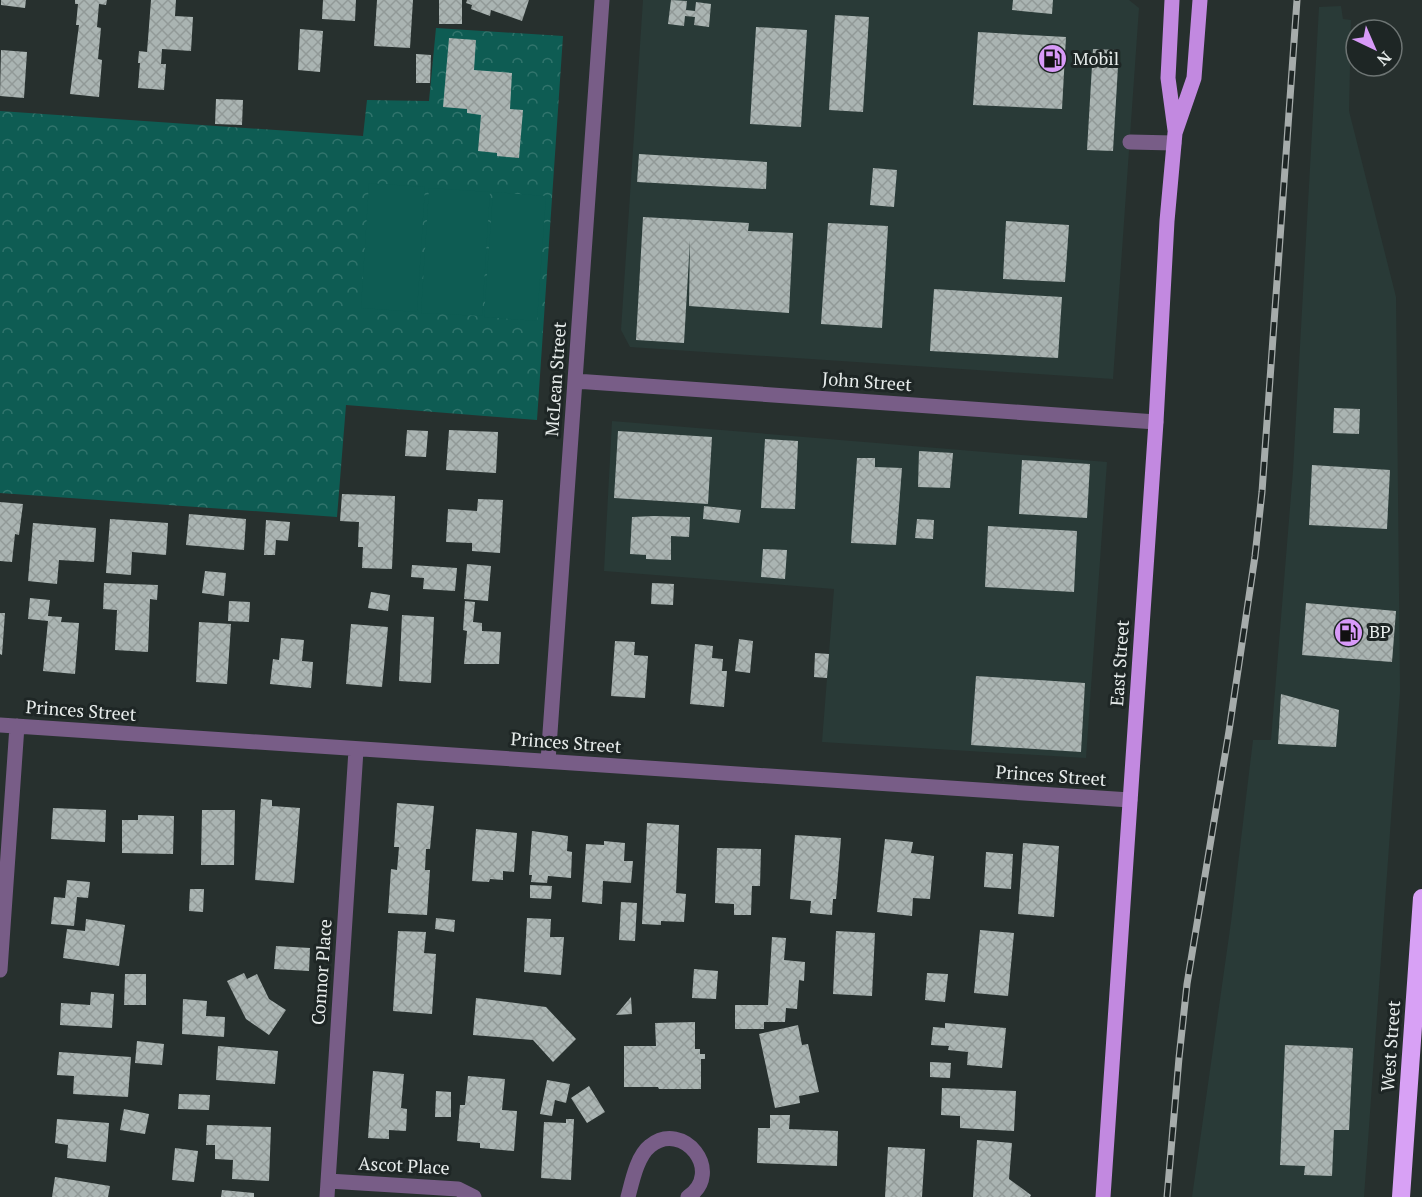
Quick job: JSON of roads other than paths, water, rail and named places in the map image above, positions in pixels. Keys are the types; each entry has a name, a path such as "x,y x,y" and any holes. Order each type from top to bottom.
{"highway":[{"name":"West Street","path":"1401,1197 1422,898"}],"main road":[{"name":"East Street","path":"1172,0 1168,78 1175,138"},
{"name":"East Street","path":"1103,1197 1156,422 1167,221 1175,138 1194,78 1200,0"}],"street":[{"name":"McLean Street","path":"548,761 603,0"},
{"path":"1130,142 1175,138"},
{"name":"John Street","path":"575,381 1156,422"},
{"name":"Princes Street","path":"0,725 1130,800"},
{"path":"0,970 16,726"},
{"name":"Connor Place","path":"328,1189 356,750"},
{"path":"628,1197 637,1166 650,1146 668,1138 682,1141 695,1150 701,1159 703,1173 696,1192 688,1197"},
{"name":"Ascot Place","path":"328,1189 458,1189 474,1197"}],"railway":[{"path":"1167,1197 1187,984 1229,731 1255,556 1262,492 1297,0"}],"place":[{"name":"Mobil","path":"1052,59"},
{"name":"BP","path":"1348,632"}]}
